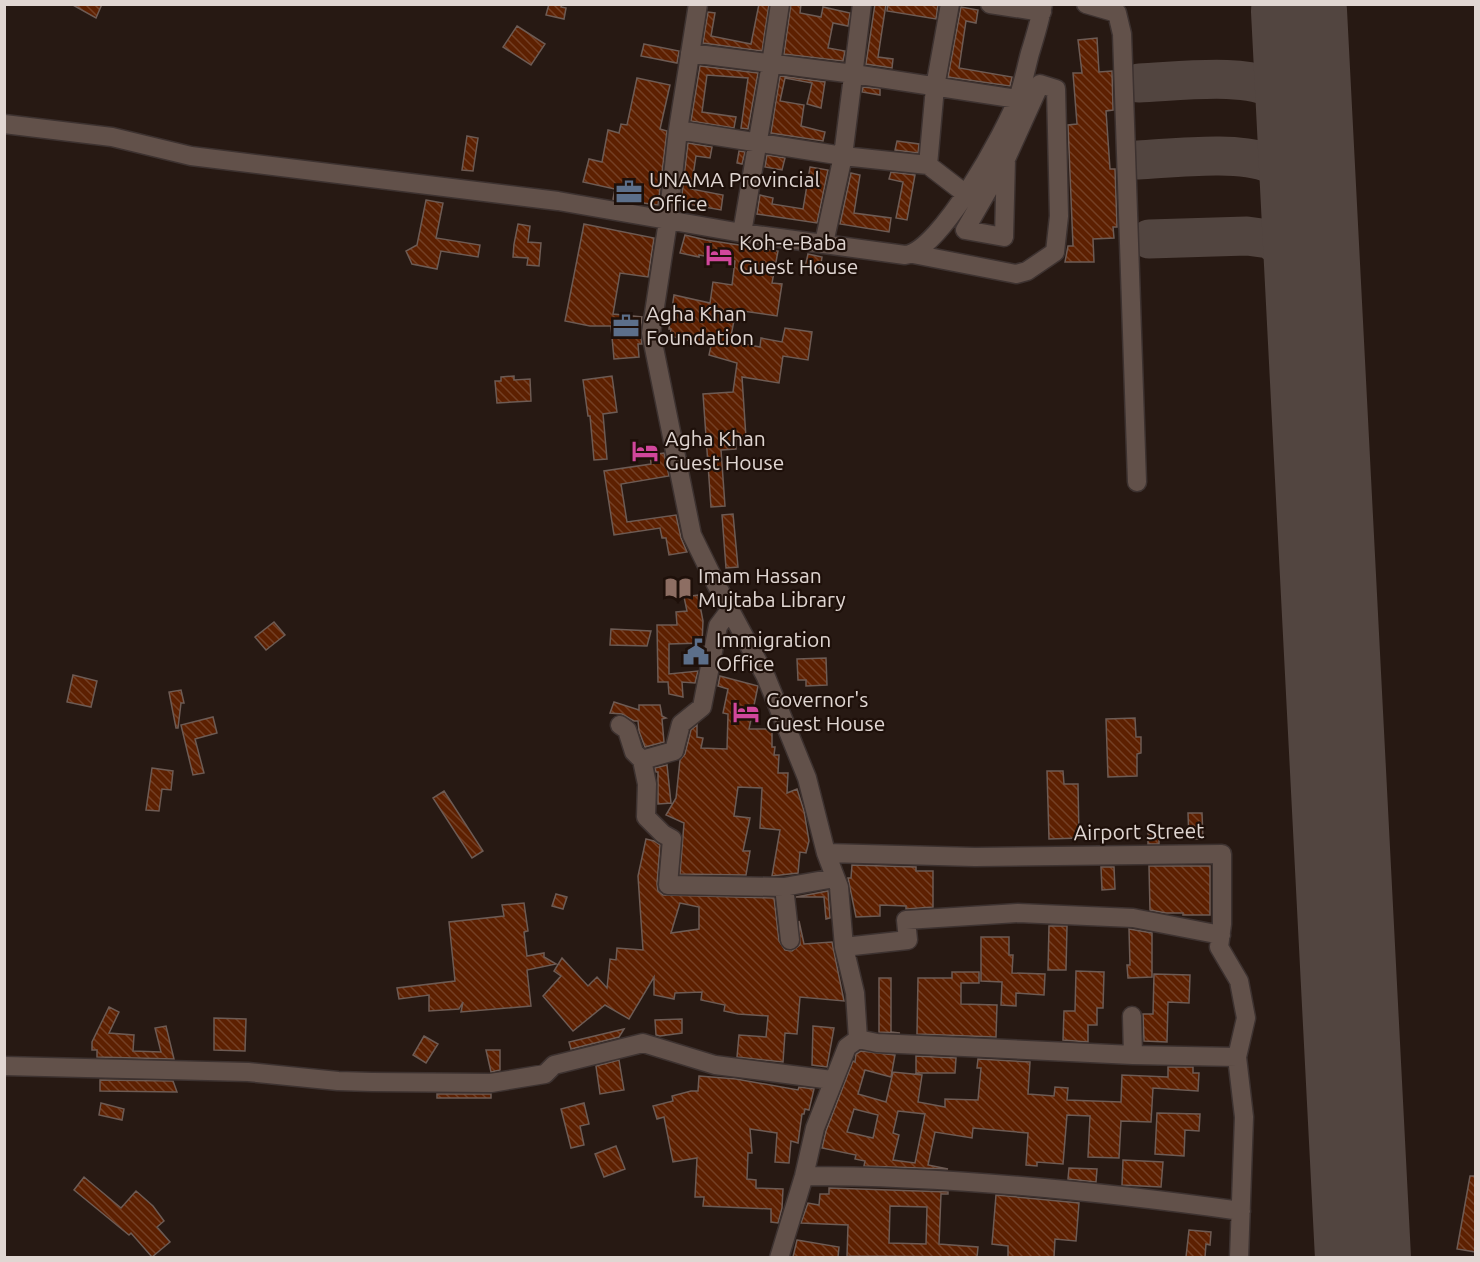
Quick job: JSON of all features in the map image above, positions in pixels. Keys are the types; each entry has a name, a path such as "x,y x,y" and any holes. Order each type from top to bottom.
{"street":[{"path":"698,4 678,130 668,221 651,333 692,535 766,677 807,778 825,853 839,886 844,947 855,993 858,1039"},
{"path":"742,233 780,4"},
{"path":"824,243 843,156 862,4"},
{"path":"928,165 935,87 950,4"},
{"path":"913,254 932,239 967,195 1018,99 1042,8 990,4"},
{"path":"1086,4 1117,13 1122,34 1137,482"},
{"path":"690,53 854,74 1018,99"},
{"path":"4,124 112,137 190,156 558,201 742,233 905,255 913,254 1016,274 1027,271 1055,252 1059,216 1056,89 1040,84 1005,159"},
{"path":"678,130 843,156 928,165 967,195"},
{"path":"642,760 674,751 681,724 702,707 718,626 730,610"},
{"path":"620,725 627,730 634,752 642,760 647,784 646,817 663,834 672,839 668,885 784,887 836,878"},
{"name":"Airport Street","path":"825,853 975,857 1222,854 1219,947 1239,981 1246,1018 1237,1057 1244,1117 1239,1257"},
{"path":"784,887 790,939"},
{"path":"844,947 908,940 906,920 1018,913 1133,918 1221,935"},
{"path":"1132,1016 1133,1055"},
{"path":"779,1257 804,1176 814,1128 847,1047 858,1039 877,1043 1133,1055 1237,1057"},
{"path":"4,1066 248,1072 372,1082 491,1083 544,1074 554,1065 643,1043 715,1065 832,1080"},
{"path":"804,1176 877,1176 1027,1188 1154,1199 1241,1211"}],"building":[{"path":"71,4 102,4 96,18"},
{"path":"549,4 562,4 561,7 566,8 564,19 546,15"},
{"path":"759,4 769,4 762,51 703,43 708,12 715,13 711,36 751,44"},
{"path":"791,4 801,4 800,13 821,17 823,7 850,13 848,26 833,23 828,48 845,51 843,61 784,54"},
{"path":"875,4 886,4 878,57 893,59 892,68 866,64"},
{"path":"888,4 938,4 936,19 887,11"},
{"path":"961,7 978,10 976,23 966,21 959,68 1012,77 1010,86 948,77"},
{"path":"517,26 545,44 531,65 503,47"},
{"path":"1097,38 1099,72 1112,71 1113,110 1106,111 1110,169 1115,169 1117,227 1113,227 1114,238 1093,239 1094,262 1065,262 1068,246 1073,246 1068,125 1077,124 1073,73 1082,73 1078,40"},
{"path":"644,44 679,51 677,63 641,56"},
{"path":"700,66 758,73 748,129 741,128 748,78 707,75 702,112 736,117 734,128 691,121"},
{"path":"780,76 825,82 821,108 807,104 812,83 785,78 780,101 804,105 801,126 825,132 823,141 771,133"},
{"path":"637,78 670,85 660,129 667,131 658,205 613,199 615,189 583,182 589,159 602,162 608,130 619,133 621,124 627,125"},
{"path":"863,87 880,89 880,95 862,92"},
{"path":"467,136 478,138 473,171 462,170"},
{"path":"897,141 919,144 918,153 895,150"},
{"path":"688,143 712,147 710,158 696,156 691,189 723,195 721,210 681,203"},
{"path":"739,151 745,152 742,164 737,163"},
{"path":"767,155 785,158 782,170 765,167"},
{"path":"810,167 828,170 817,223 757,214 760,195 773,198 772,204 803,209"},
{"path":"891,172 915,175 907,220 896,218 903,182 889,179"},
{"path":"851,173 860,175 854,213 891,218 889,232 840,224"},
{"path":"426,200 443,203 436,238 480,245 478,257 441,251 437,269 412,264 406,251 417,245"},
{"path":"518,224 530,226 528,242 541,243 539,266 527,265 528,258 513,257"},
{"path":"584,224 654,238 648,277 620,273 613,314 642,317 640,332 642,344 638,344 639,357 614,359 611,326 590,326 565,321"},
{"path":"685,235 778,251 772,283 782,284 777,316 736,310 730,341 760,347 761,338 782,342 785,328 812,332 808,360 783,356 779,383 742,377 746,438 736,439 736,449 721,450 725,506 711,507 703,394 733,392 737,363 709,355 711,346 670,336 671,329 669,329 674,295 710,303 713,282 732,285 735,261 680,253"},
{"path":"808,254 822,257 820,269 805,267"},
{"path":"514,376 514,380 530,379 531,401 497,403 495,381 501,381 501,377"},
{"path":"612,376 617,412 603,414 607,459 594,460 590,416 588,416 583,380"},
{"path":"664,453 669,476 621,484 627,522 676,515 687,552 669,555 666,538 662,538 660,528 614,535 604,471 651,464 650,455"},
{"path":"733,514 738,567 726,568 722,515"},
{"path":"698,595 703,621 702,643 669,644 669,674 698,671 695,683 682,682 683,697 669,694 668,682 658,682 657,625 677,625 676,612 687,611 684,597"},
{"path":"274,622 285,635 266,650 255,637"},
{"path":"611,629 651,631 647,646 610,645"},
{"path":"826,658 827,685 806,686 806,680 798,680 797,659"},
{"path":"73,675 97,681 91,707 67,702"},
{"path":"720,676 758,686 749,729 772,729 774,755 779,755 778,773 788,773 787,793 797,789 804,811 809,841 806,853 800,852 798,873 772,876 780,830 760,828 762,788 738,787 734,816 750,818 743,851 750,851 746,875 680,874 684,823 666,815 676,798 680,760 685,754 691,730 697,725 697,737 703,738 701,748 727,749 728,714 723,713 728,689 718,686"},
{"path":"181,690 184,703 181,703 178,728 176,728 169,692"},
{"path":"614,702 639,710 639,705 660,705 662,716 666,718 662,719 664,742 645,747 638,721 622,714 610,713"},
{"path":"213,717 217,733 195,739 204,773 193,775 181,725"},
{"path":"1135,718 1136,737 1141,737 1141,753 1137,754 1137,776 1108,777 1106,719"},
{"path":"667,765 671,803 658,804 658,772 655,768"},
{"path":"152,768 173,771 171,790 162,789 159,811 146,810"},
{"path":"1047,771 1063,771 1064,784 1078,784 1079,838 1049,839"},
{"path":"444,791 483,851 472,858 433,798"},
{"path":"1188,813 1202,813 1203,839 1189,839"},
{"path":"1159,832 1159,844 1148,844 1148,833"},
{"path":"646,839 660,845 657,884 658,891 663,895 774,898 779,941 785,950 792,951 800,945 799,921 804,944 832,942 844,1001 800,997 797,1034 785,1033 783,1062 737,1057 739,1035 766,1037 768,1016 724,1011 725,1005 701,1000 702,992 675,993 674,999 654,995 654,977 629,1019 605,1005 573,1031 543,996 561,976 554,971 562,958 588,986 597,977 607,988 610,959 616,960 617,948 643,950 638,876","holes":["680,903 699,907 699,929 671,933"]},
{"path":"852,865 916,867 916,871 933,871 933,907 906,909 906,906 880,905 880,916 856,917 848,878 851,878"},
{"path":"1149,866 1210,866 1210,915 1183,915 1183,913 1150,910"},
{"path":"1101,867 1114,867 1115,889 1102,890"},
{"path":"828,891 830,918 826,919 824,897 796,897"},
{"path":"556,894 567,897 563,909 552,906"},
{"path":"524,903 528,931 524,932 527,956 544,953 544,957 556,964 527,970 531,1006 461,1012 463,1002 459,1009 429,1011 429,995 399,999 397,988 455,981 449,922 504,916 502,905"},
{"path":"1049,926 1067,926 1066,970 1048,970"},
{"path":"1129,929 1152,933 1152,977 1128,978"},
{"path":"981,937 1009,937 1009,955 1013,955 1012,973 1045,974 1044,995 1016,993 1016,1006 1001,1005 1002,982 981,981"},
{"path":"1076,971 1104,972 1103,1008 1097,1008 1097,1025 1088,1025 1088,1042 1063,1040 1064,1011 1075,1011"},
{"path":"952,972 979,972 979,983 961,983 961,1004 997,1005 996,1037 917,1034 918,978 952,978"},
{"path":"1154,974 1190,975 1189,1003 1168,1002 1167,1042 1144,1041 1143,1014 1153,1014"},
{"path":"879,978 891,978 891,1032 900,1033 879,1032"},
{"path":"109,1007 119,1012 109,1033 134,1035 133,1051 161,1052 155,1028 166,1026 174,1059 97,1057 97,1050 92,1050 92,1042"},
{"path":"214,1018 246,1019 245,1051 214,1050"},
{"path":"682,1019 682,1033 656,1035 655,1020"},
{"path":"813,1026 834,1028 827,1067 812,1065"},
{"path":"624,1029 619,1037 571,1049 569,1042"},
{"path":"424,1036 438,1044 426,1063 413,1055"},
{"path":"486,1050 500,1050 500,1070 491,1072"},
{"path":"861,1051 895,1055 891,1077 865,1070 858,1094 886,1102 893,1072 922,1075 918,1102 945,1107 945,1099 978,1100 981,1068 977,1068 978,1059 1030,1062 1028,1094 1054,1096 1055,1087 1068,1088 1067,1100 1121,1102 1122,1075 1168,1077 1168,1067 1193,1067 1193,1073 1199,1073 1198,1091 1153,1088 1151,1122 1121,1121 1119,1158 1088,1157 1090,1116 1067,1115 1063,1164 1037,1162 1037,1166 1026,1165 1028,1133 973,1128 972,1138 935,1132 928,1165 948,1169 864,1166 865,1161 855,1159 856,1155 822,1148 826,1131 853,1061 855,1062 856,1054","holes":["854,1109 878,1115 873,1138 847,1132","898,1111 925,1114 915,1163 893,1160 899,1135 893,1133"]},
{"path":"916,1056 956,1058 955,1073 916,1073"},
{"path":"619,1060 624,1090 600,1094 596,1066"},
{"path":"699,1076 736,1079 798,1090 799,1087 814,1089 809,1110 805,1109 802,1114 798,1143 791,1141 789,1163 775,1162 777,1133 750,1129 752,1153 748,1153 747,1179 756,1180 756,1188 783,1189 778,1223 771,1222 771,1209 703,1206 704,1197 695,1197 697,1158 673,1162 664,1117 657,1119 653,1106 673,1101 672,1096 698,1091"},
{"path":"100,1080 173,1081 177,1092 100,1091"},
{"path":"437,1094 491,1094 491,1098 437,1098"},
{"path":"101,1103 124,1109 122,1120 99,1115"},
{"path":"584,1103 589,1124 580,1126 584,1145 571,1148 561,1109"},
{"path":"1157,1113 1200,1114 1199,1131 1185,1130 1184,1156 1155,1154"},
{"path":"616,1146 625,1169 604,1177 595,1154"},
{"path":"1123,1160 1163,1162 1161,1187 1122,1185"},
{"path":"1069,1168 1097,1169 1096,1182 1068,1179"},
{"path":"1470,1176 1476,1176 1476,1252 1457,1249"},
{"path":"84,1177 121,1208 136,1191 153,1206 164,1221 157,1227 170,1242 152,1257 131,1233 129,1235 74,1190"},
{"path":"829,1188 948,1192 948,1194 941,1194 939,1244 978,1247 977,1257 847,1256 848,1225 801,1223 808,1203 819,1205 820,1194 829,1194","holes":["890,1206 927,1207 926,1244 889,1243"]},
{"path":"996,1195 1079,1203 1076,1241 1055,1239 1054,1257 1008,1257 1008,1246 992,1244"},
{"path":"1189,1230 1211,1232 1210,1245 1206,1244 1205,1257 1186,1257"},
{"path":"797,1240 839,1247 838,1257 793,1257"}],"taxiway":[{"path":"1139,83 1211,79 1249,82 1265,86 1278,92 1287,101 1306,135"},
{"path":"1138,160 1225,156 1242,157 1272,164 1284,172 1294,184 1309,209"},
{"path":"1149,239 1247,236 1269,239 1298,259 1313,287"}],"runway":[{"path":"1299,11 1363,1258"}],"place":[{"name":"UNAMA Provincial Office","path":"629,192"},
{"name":"Koh-e-Baba Guest House","path":"719,255"},
{"name":"Agha Khan Foundation","path":"626,326"},
{"name":"Agha Khan Guest House","path":"645,451"},
{"name":"Imam Hassan Mujtaba Library","path":"678,588"},
{"name":"Immigration Office","path":"696,652"},
{"name":"Governor's Guest House","path":"746,712"}]}
